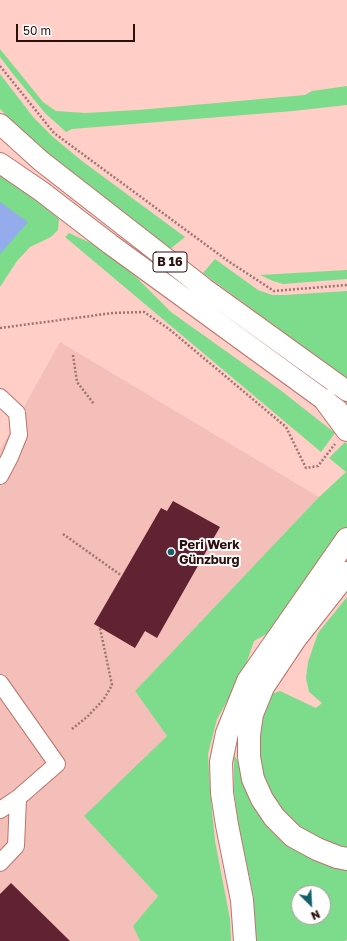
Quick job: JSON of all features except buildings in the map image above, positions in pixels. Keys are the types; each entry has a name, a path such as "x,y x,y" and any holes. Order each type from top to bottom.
{"highway":[{"path":"325,400 342,435"},
{"path":"244,941 242,900 222,793 222,762 227,733 248,681 347,539"},
{"path":"347,573 295,639 263,687 252,714 249,735 249,757 253,779 262,799 274,817 299,839 317,849 337,857 347,859"}],"main road":[{"name":"B 16","path":"0,124 41,161 204,288 347,391"},
{"name":"B 16","path":"0,151 41,191 110,244 347,417"},
{"path":"0,163 41,191"}],"lane":[{"path":"0,397 17,413 19,435 0,476"},
{"path":"0,683 57,764 18,798 0,810"},
{"path":"0,863 16,846 18,798"}],"path":[{"path":"0,66 54,133 228,261 274,291 347,285"},
{"path":"0,328 113,313 144,312 170,329 286,427 306,468 318,466 342,435"},
{"path":"73,355 77,382 94,404"},
{"path":"63,534 122,576"},
{"path":"72,729 88,716 104,699 112,685 100,628"}],"shaded area":[{"path":"60,342 319,497 135,691 167,736 85,816 158,896 133,926 140,941 0,941 0,450"}],"green space":[{"path":"0,49 43,102 56,111 85,113 138,110 305,95 312,91 347,86 347,105 293,111 72,129 66,132 45,113 13,74 0,57"},
{"path":"0,74 34,118 53,137 82,161 185,237 169,250 60,165 0,109"},
{"path":"0,172 59,219 58,230 51,237 30,247 17,261 0,287"},
{"path":"69,233 95,245 135,276 171,312 279,389 335,433 321,452 65,237"},
{"path":"215,259 258,290 272,295 347,291 347,379 203,273"},
{"path":"347,270 347,279 283,284 260,275"},
{"path":"345,442 347,444 347,529 270,632 254,641 243,673 217,719 208,754 215,841 230,919 231,941 140,941 133,926 158,896 84,816 167,736 135,691 319,497 346,472 329,458"},
{"path":"347,597 347,851 297,829 262,784 255,752 259,722 271,694 280,691 316,708 322,703 309,692 306,678 308,662 318,633"},
{"path":"234,755 241,767 247,786 347,867 346,941 257,941 252,889 240,833 234,791"}],"water":[{"path":"0,202 28,222 0,254"}],"place":[{"name":"Peri Werk Günzburg","path":"171,552"}]}
